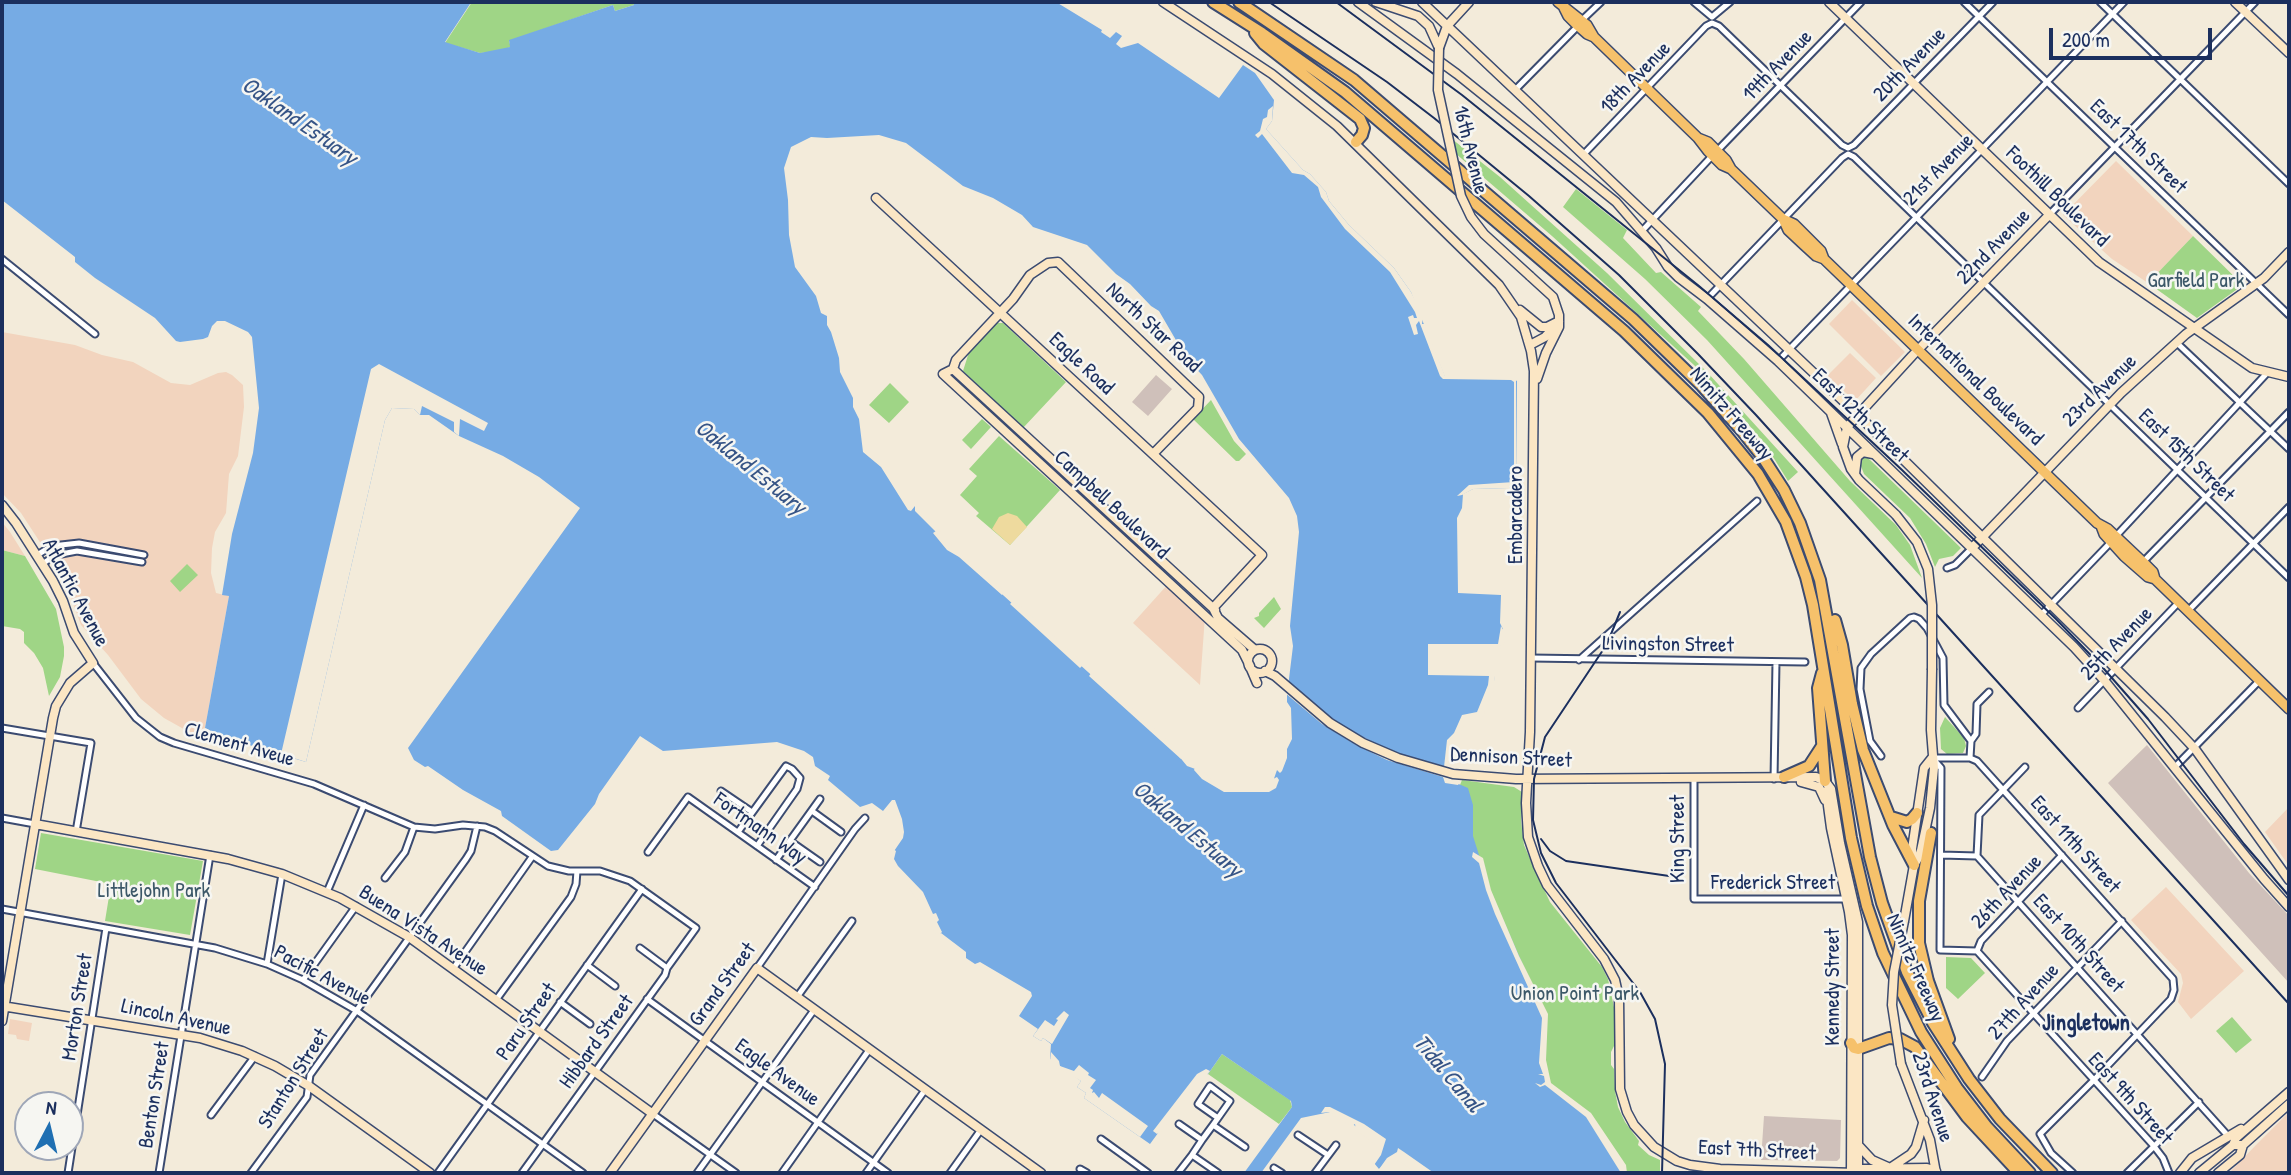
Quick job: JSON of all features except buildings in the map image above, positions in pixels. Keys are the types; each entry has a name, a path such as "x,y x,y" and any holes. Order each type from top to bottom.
{"highway":[{"name":"Nimitz Freeway","path":"1213,2 1310,66 1390,129 1641,346 1743,452 1767,487 1796,547 1813,605 1856,862 1867,906 1888,965 1921,1032 1957,1088 1987,1127 2030,1173"},
{"name":"Nimitz Freeway","path":"1239,2 1318,54 1380,102 1633,319 1694,377 1742,430 1778,480 1805,534 1823,591 1860,809 1882,902 1898,949 1918,996 1969,1079 2000,1119 2052,1173"},
{"path":"1249,25 1264,44 1360,119 1364,128 1356,142"},
{"path":"1823,591 1842,645 1863,750 1914,866"},
{"path":"1823,670 1818,688 1825,781"},
{"path":"1779,778 1809,766 1822,746"},
{"path":"1891,817 1907,822 1917,813"},
{"path":"1931,833 1919,901 1919,943 1922,962 1940,1019 1969,1079"},
{"path":"1855,1046 1889,1038 1900,1039 1915,1047 1967,1117 2020,1173"}],"main road":[{"name":"Embarcadero","path":"1163,2 1272,74 1356,142 1499,285 1521,317 1530,348 1534,389 1526,822 1534,856 1547,885 1604,959 1615,980 1619,998 1619,1079 1623,1100 1642,1136 1663,1154"},
{"name":"East 12th Street","path":"1358,2 1457,74 1616,202 1656,248 1668,267 1778,361 2041,615 2104,680 2289,907"},
{"path":"1376,2 1418,16 1425,21 1439,44"},
{"name":"East 12th Street","path":"1422,2 1857,414 2165,717 2194,749 2289,880"},
{"name":"16th Avenue","path":"1469,2 1447,26 1439,44 1438,90 1461,196 1471,217 1484,234 1555,299 1559,321"},
{"name":"Foothill Boulevard","path":"1829,2 2104,266 2252,368 2289,377"},
{"path":"2235,2 2289,53"},
{"name":"International Boulevard","path":"1561,5 1573,12 1580,23 1591,29 1594,37 1715,154 1726,160 1731,169 1783,219 1788,230 1816,256 1824,259 2101,527 2140,570 2155,579 2289,709"},
{"name":"Eagle Road","path":"876,198 1262,555 1213,608"},
{"name":"22nd Avenue","path":"1847,427 1918,349 2049,215"},
{"name":"23rd Avenue","path":"1972,548 2110,404 2194,328 2257,283 2289,252"},
{"name":"North Star Road","path":"1000,313 1030,275 1048,262 1058,262 1199,397 1198,408 1153,454"},
{"path":"1515,306 1541,327 1559,321"},
{"path":"953,369 956,360 1000,313"},
{"path":"1534,389 1559,321"},
{"path":"1530,348 1545,337 1559,321"},
{"path":"1530,348 1553,341"},
{"name":"Campbell Boulevard","path":"1250,666 1242,650 943,374 953,369 1257,650"},
{"name":"23rd Avenue","path":"1829,410 1855,474 1896,515 1917,542 1927,569 1932,605 1934,768 1929,820 1920,855 1914,866"},
{"path":"1843,447 1847,427"},
{"path":"1855,474 1855,461 1859,454 1866,452 1876,455"},
{"name":"Atlantic Avenue","path":"2,505 58,590 80,645 93,663"},
{"name":"International Boulevard","path":"2113,539 2143,562 2155,579"},
{"path":"1272,663 1265,672 1258,672 1250,666 1249,659 1257,650 1269,653 1272,663 1275,676"},
{"path":"2,1021 56,706 61,695 79,674 93,663"},
{"name":"Dennison Street","path":"1265,672 1275,676 1315,711 1363,743 1417,765 1471,777 1816,778 1825,781"},
{"name":"23rd Avenue","path":"1932,758 1923,768 1912,849 1914,866 1894,972 1892,1005 1898,1050 1924,1120 1936,1173"},
{"name":"Dennison Street","path":"1779,778 1814,784 1819,787 1828,807"},
{"name":"Kennedy Street","path":"1825,781 1828,807 1858,922 1855,1172"},
{"name":"Kennedy Street","path":"1825,781 1831,789 1850,899"},
{"path":"39,803 45,818 60,828"},
{"path":"1929,820 1931,833"},
{"name":"Buena Vista Avenue","path":"35,824 210,855 282,874 327,892 409,937 653,1114"},
{"path":"757,968 1037,1172"},
{"name":"Grand Street","path":"610,1173 757,968"},
{"name":"Lincoln Avenue","path":"3,1005 180,1034 255,1056 309,1086 430,1173"},
{"name":"Kennedy Street","path":"1855,1046 1858,1146 1855,1172"},
{"path":"2199,1173 2289,1092"},
{"path":"2218,1173 2240,1155 2243,1145 2289,1104"},
{"path":"1858,1146 1872,1160 1890,1168 1911,1154 1916,1147 1924,1120"},
{"path":"2180,1173 2192,1158 2253,1123"},
{"path":"2233,1145 2243,1145"},
{"name":"East 7th Street","path":"1663,1154 1690,1166 1720,1169 1855,1172 1927,1168 1936,1173"}],"street":[{"path":"1516,90 1601,2"},
{"name":"East 15th Street","path":"1694,2 2289,578"},
{"name":"18th Avenue","path":"1583,155 1730,2"},
{"name":"19th Avenue","path":"1642,231 1861,2"},
{"name":"East 17th Street","path":"1964,2 2289,315"},
{"name":"20th Avenue","path":"1707,299 1993,2"},
{"path":"2100,2 2289,184"},
{"name":"21st Avenue","path":"1778,361 2124,2"},
{"name":"22nd Avenue","path":"2049,215 2255,2"},
{"path":"2,259 95,334"},
{"path":"2177,343 2289,449"},
{"path":"2041,615 2269,372"},
{"path":"2143,562 2289,412"},
{"path":"1579,660 1757,501"},
{"name":"25th Avenue","path":"2188,611 2289,507"},
{"path":"37,555 52,546 79,543 144,555"},
{"name":"23rd Avenue","path":"1947,568 1955,565 1972,548"},
{"path":"42,564 56,555 78,551 142,562"},
{"name":"25th Avenue","path":"2078,708 2179,602"},
{"path":"1881,756 1870,741 1860,689 1861,668 1871,654 1914,617 1919,618 1927,628 1943,658 1944,705 1971,741"},
{"name":"Livingston Street","path":"1531,658 1805,662"},
{"path":"1776,662 1779,778"},
{"name":"Clement Aveue","path":"93,663 136,718 160,737 187,748 314,784 414,827"},
{"path":"2174,768 2260,680"},
{"path":"1932,758 1970,758 1971,741 1976,734 1977,704 1989,692"},
{"path":"2,727 91,743 76,832"},
{"name":"23rd Avenue","path":"1932,758 1941,768 1940,950 1977,951"},
{"name":"East 11th Street","path":"1970,758 1977,761 2172,975 2175,986 2171,999 2137,1033"},
{"path":"738,832 786,766 797,774 800,782 757,846"},
{"path":"1941,855 1977,856 1979,815 2025,767"},
{"name":"King Street","path":"1693,779 1694,899"},
{"path":"721,791 752,812"},
{"name":"Fortmann Way","path":"648,852 688,797 815,887"},
{"path":"776,860 820,799"},
{"path":"327,892 364,805"},
{"path":"812,811 841,832"},
{"name":"Buena Vista Avenue","path":"2,818 35,824"},
{"name":"Grand Street","path":"757,968 865,818"},
{"path":"386,878 405,852 414,827 435,829 477,826 495,831 533,857 557,869 608,873 642,888"},
{"name":"Stanton Street","path":"251,1173 307,1097 310,1075 466,859 471,851 477,826"},
{"path":"790,841 820,862"},
{"name":"Benton Street","path":"159,1173 210,855"},
{"name":"26th Avenue","path":"1977,951 1981,941 2062,855"},
{"name":"East 10th Street","path":"1977,856 2199,1102 2228,1135 2233,1145"},
{"path":"453,969 533,857"},
{"path":"496,1000 571,897 577,871"},
{"path":"267,964 282,874"},
{"name":"Hibbard Street","path":"522,1173 696,928 642,888"},
{"name":"Paru Street","path":"438,1173 642,888"},
{"name":"Frederick Street","path":"1694,899 1850,899"},
{"path":"303,980 356,906"},
{"name":"Pacific Avenue","path":"2,909 194,943 236,953 303,980 357,1011 583,1173"},
{"path":"797,997 852,921"},
{"name":"27th Avenue","path":"1982,1077 2007,1041 2122,921"},
{"name":"Morton Street","path":"68,1173 106,928"},
{"path":"640,948 667,968"},
{"name":"East 9th Street","path":"1977,951 2153,1145 2163,1158 2169,1173"},
{"path":"587,965 615,986"},
{"name":"Eagle Avenue","path":"647,999 888,1173"},
{"path":"560,1002 590,1024"},
{"path":"697,1173 814,1010"},
{"path":"2073,1173 2050,1153 2040,1133 2137,1033"},
{"path":"782,1173 869,1051"},
{"path":"211,1115 255,1056"},
{"path":"1178,1173 1192,1155 1230,1101 1210,1086 1198,1104 1218,1118"},
{"path":"866,1173 925,1090"},
{"path":"2127,1173 2199,1102"},
{"name":"Buena Vista Avenue","path":"653,1114 736,1173"},
{"path":"1179,1124 1202,1140"},
{"path":"1213,1125 1245,1147"},
{"path":"950,1173 980,1131"},
{"path":"1298,1135 1328,1155"},
{"path":"1101,1139 1149,1173"},
{"path":"1315,1173 1336,1145"},
{"path":"1192,1155 1218,1173"},
{"path":"1274,1168 1282,1173"},
{"path":"1080,1169 1087,1173"}],"shaded area":[{"path":"2116,161 2193,236 2148,283 2112,259 2063,215"},
{"path":"1852,300 1905,352 1881,376 1829,324"},
{"path":"2,332 75,345 133,362 171,383 190,385 226,372 243,385 244,407 238,456 229,474 226,513 215,532 212,548 211,573 216,593 229,596 205,728 198,737 164,718 141,699 81,625 64,579 21,513 2,493"},
{"path":"1850,353 1876,378 1855,401 1827,376"},
{"path":"1156,375 1172,389 1148,416 1132,402"},
{"path":"2,522 10,532 25,556 2,550"},
{"path":"1169,583 1205,616 1200,685 1133,623"},
{"path":"2147,745 2249,873 2289,916 2289,983 2108,783"},
{"path":"2289,807 2289,866 2265,832"},
{"path":"2166,887 2244,971 2191,1019 2178,1002 2183,983 2181,974 2131,920"},
{"path":"10,1019 32,1023 29,1041 8,1034"},
{"path":"2289,1112 2289,1173 2229,1173 2255,1146"},
{"path":"1764,1116 1841,1120 1840,1158 1837,1161 1761,1160"}],"green space":[{"path":"472,2 633,2 634,5 615,11 613,5 509,41 511,47 480,53 445,43"},
{"path":"1452,139 1500,177 1607,273 1708,373 1798,472 1788,481 1765,444 1694,365 1552,236 1455,153"},
{"path":"1576,189 1627,230 1623,238 1656,273 1661,272 1701,307 1698,311 1744,359 1850,481 1896,525 1910,545 1922,578 1707,340 1645,279 1563,207"},
{"name":"Garfield Park","path":"2193,236 2243,285 2197,318 2148,283"},
{"path":"996,323 1003,323 1066,382 1023,428 963,371 969,352"},
{"path":"890,383 909,402 889,423 869,405"},
{"path":"1211,400 1234,441 1246,454 1239,461 1193,419"},
{"path":"982,419 991,427 971,449 962,440"},
{"path":"999,436 1060,490 1010,545 976,516 979,513 960,495 977,476 969,469"},
{"path":"1863,457 1868,458 1961,548 1953,556 1939,559 1935,567 1926,544 1910,518 1864,474 1859,461"},
{"path":"2,550 25,556 56,609 64,656 60,677 49,696 43,668 24,643 24,632 2,626"},
{"path":"187,564 198,575 180,592 170,581"},
{"path":"1274,597 1281,609 1264,628 1254,618 1259,616"},
{"path":"1945,717 1964,738 1966,746 1963,753 1947,754 1941,749 1940,728"},
{"name":"Union Point Park","path":"1462,780 1514,787 1522,792 1524,845 1534,868 1550,902 1602,967 1608,979 1615,1012 1615,1044 1611,1052 1611,1065 1614,1069 1618,1107 1639,1141 1638,1145 1660,1160 1660,1172 1625,1172 1548,1083 1440,792 1460,785"},
{"name":"Littlejohn Park","path":"41,833 203,861 190,935 105,921 111,884 35,869"},
{"path":"1946,957 1971,958 1985,973 1958,999 1946,988"},
{"path":"2232,1017 2252,1040 2236,1053 2216,1031"},
{"path":"1222,1054 1290,1100 1292,1107 1279,1124 1208,1074"}],"sand":[{"path":"1008,513 1017,516 1027,527 1010,545 992,529 999,517"}],"water":[{"path":"2,2 470,4 445,42 480,53 510,47 509,40 613,5 615,11 634,5 633,2 1056,2 1102,30 1101,32 1110,38 1116,32 1122,36 1116,44 1121,48 1138,43 1219,98 1243,65 1255,73 1274,100 1272,121 1266,129 1326,192 1329,201 1349,225 1394,268 1411,292 1445,377 1517,381 1516,485 1509,488 1473,489 1463,494 1462,508 1457,518 1458,593 1501,595 1500,623 1503,629 1493,687 1480,715 1466,716 1449,744 1449,770 1454,782 1468,788 1473,805 1473,836 1490,890 1546,1017 1544,1064 1548,1083 1589,1116 1625,1173 1423,1173 1396,1155 1379,1169 1374,1163 1381,1145 1335,1111 1301,1118 1261,1173 1244,1173 1292,1107 1291,1101 1222,1054 1208,1074 1200,1076 1150,1144 1084,1098 1086,1093 1077,1087 1081,1081 1050,1059 1051,1044 1043,1038 1041,1041 1033,1036 1038,1029 1019,1016 1032,996 1031,992 980,962 975,964 966,958 966,952 939,934 925,905 890,857 904,832 895,800 883,811 872,803 860,807 828,780 830,776 815,766 813,757 777,742 663,751 640,736 599,794 595,804 558,850 551,851 502,816 501,811 414,760 408,748 580,508 539,477 503,456 459,436 429,415 420,415 414,409 392,408 385,420 306,762 226,738 205,728 229,596 222,595 232,534 253,453 259,408 252,337 248,332 225,321 217,321 208,337 176,341 155,318 95,278 75,262 75,257 2,200","holes":["879,135 906,143 963,186 993,198 1022,215 1033,227 1087,245 1130,284 1159,311 1187,359 1202,375 1239,439 1289,498 1297,516 1299,532 1290,626 1293,646 1287,695 1291,708 1292,739 1282,771 1280,773 1277,770 1270,790 1230,791 1187,766 1173,749 961,557 915,511 915,506 911,511 908,510 881,467 863,452 859,419 853,407 853,398 840,372 839,358 827,325 827,316 821,313 816,296 795,267 789,235 784,168 791,147 811,137"]}],"pier":[{"path":"1273,106 1272,121 1266,129 1326,192 1329,201 1349,225 1394,268 1411,292 1423,316 1422,324 1425,324 1445,376 1510,375 1516,379 1516,485 1509,488 1473,489 1457,496 1469,485 1514,482 1514,382 1443,379 1440,376 1419,321 1416,325 1418,334 1414,335 1408,317 1413,315 1417,318 1415,312 1390,272 1345,229 1321,197 1318,187 1304,175 1292,173 1262,134 1258,138 1255,135 1260,131 1268,110"},
{"path":"379,364 488,423 484,431 460,419 459,436 454,432 454,422 422,406 420,415 414,409 392,408 385,420 306,762 281,754 371,369"},
{"path":"939,529 952,546 1004,590 1002,595 959,557 947,550 933,533"},
{"path":"1014,600 1084,664 1080,668 1010,604"},
{"path":"1501,626 1506,635 1504,644 1501,645 1499,675 1495,676 1494,689 1483,716 1468,719 1451,747 1451,769 1461,781 1458,785 1445,783 1443,777 1387,760 1356,745 1322,724 1284,692 1285,680 1324,713 1353,732 1395,753 1444,767 1447,740 1454,733 1462,715 1477,712 1489,676 1428,675 1428,644 1498,644"},
{"path":"1092,672 1175,747 1181,759 1089,676"},
{"path":"1196,765 1215,782 1230,787 1269,787 1273,779 1277,777 1279,780 1276,788 1269,792 1224,792 1202,779 1194,770"},
{"path":"893,849 896,851 894,859 898,866 923,892 933,914 936,913 942,932 937,937 922,906 887,858"},
{"path":"1473,852 1483,858 1491,890 1519,956 1548,1014 1546,1060 1551,1083 1591,1113 1626,1165 1627,1173 1621,1173 1586,1117 1545,1085 1540,1087 1535,1083 1541,1085 1545,1082 1544,1076 1538,1074 1543,1074 1539,1063 1542,1018 1495,914 1479,863 1472,857"},
{"path":"1064,1011 1069,1015 1052,1044 1033,1036 1045,1020 1054,1026 1058,1020 1056,1019"},
{"path":"1051,1052 1060,1066 1074,1071 1079,1065 1096,1080 1090,1088 1092,1093 1099,1098 1102,1093 1148,1126 1140,1137 1084,1098 1086,1093 1077,1087 1081,1081 1056,1067 1050,1061"},
{"path":"1206,1069 1210,1071 1206,1076 1202,1076 1163,1130 1157,1134 1153,1131 1197,1074"},
{"path":"1325,1107 1364,1124 1386,1139 1381,1155 1372,1168 1370,1162 1377,1146 1356,1130 1355,1124 1352,1126 1329,1112 1321,1113"},
{"path":"1398,1148 1434,1173 1417,1173 1396,1159 1382,1172 1377,1172"}],"railway":[{"path":"1269,2 1387,82 1434,118 1619,275 1756,415 2289,1004"},
{"path":"1336,2 1462,95 1699,286 1768,345 1902,470 2104,669 2148,719 2244,844 2289,896"},
{"path":"1620,612 1607,644 1545,737 1534,779 1533,820 1541,853 1556,883 1640,992 1655,1019 1665,1064 1662,1173"},
{"path":"1541,839 1550,851 1566,861 1676,877"}],"district":[{"name":"Jingletown","path":"2086,1024"}],"water label":[{"name":"Oakland Estuary","path":"299,122"},
{"name":"Oakland Estuary","path":"750,468"},
{"name":"Oakland Estuary","path":"1187,830"},
{"name":"Tidal Canal","path":"1447,1074"}]}
